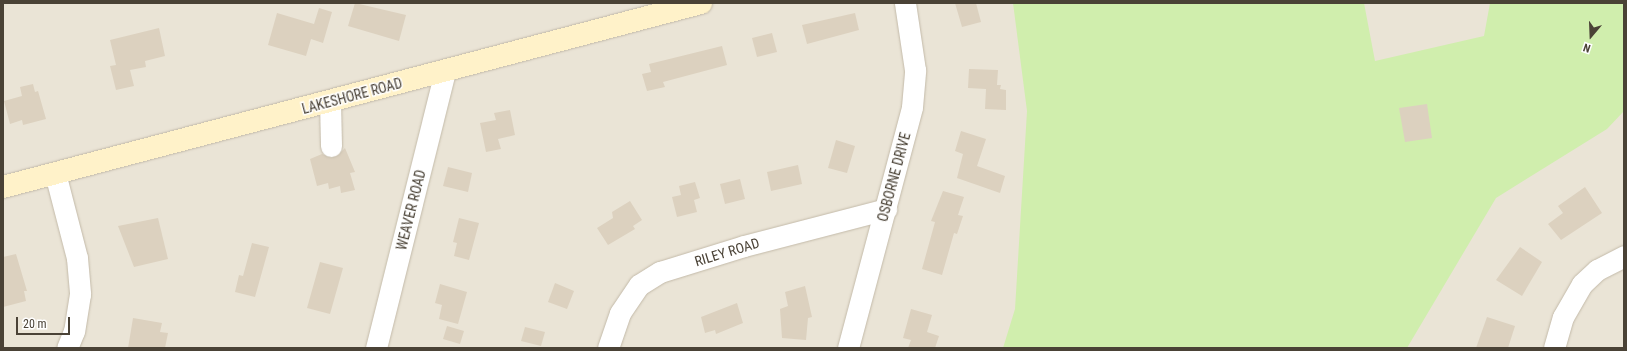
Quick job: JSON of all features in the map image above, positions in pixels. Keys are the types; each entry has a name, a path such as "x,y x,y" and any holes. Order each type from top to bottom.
{"street":[{"name":"LAKESHORE ROAD","path":"3,187 445,71 659,8 701,3"},
{"name":"OSBORNE DRIVE","path":"848,348 912,107 915,70 905,3"},
{"name":"WEAVER ROAD","path":"376,348 445,71"},
{"path":"330,101 331,146"},
{"path":"55,173 77,258 80,294 74,332 67,348"},
{"name":"RILEY ROAD","path":"608,348 620,313 639,285 660,272 744,246 886,209"},
{"path":"1554,348 1563,317 1582,284 1597,270 1624,256"}],"shaded area":[{"path":"3,3 1624,3 1624,348 3,348"}],"green space":[{"path":"1013,3 1364,3 1375,61 1484,36 1490,3 1624,3 1624,111 1607,129 1496,198 1407,348 1003,348 1015,309 1027,111"}],"building":[{"path":"355,3 406,15 399,41 348,26"},
{"path":"955,3 976,3 981,22 962,27"},
{"path":"319,8 332,12 323,43 311,39 306,56 268,45 277,13 314,24"},
{"path":"855,13 859,30 807,44 802,25"},
{"path":"159,28 165,56 145,61 146,67 130,70 134,86 116,90 110,66 116,65 110,40"},
{"path":"772,33 777,52 757,57 752,38"},
{"path":"722,46 727,65 663,82 665,87 647,91 642,74 651,72 649,64"},
{"path":"969,69 998,70 997,85 1001,85 1000,89 1006,90 1006,110 985,109 986,89 968,88"},
{"path":"33,84 35,92 38,91 46,119 23,125 22,120 10,124 4,101 22,96 20,87"},
{"path":"1427,104 1432,138 1405,142 1399,108"},
{"path":"510,110 515,135 498,139 501,149 486,152 480,123 496,120 494,113"},
{"path":"961,131 986,139 977,166 1005,176 1000,193 957,178 963,154 955,151"},
{"path":"836,140 855,146 847,173 828,168"},
{"path":"345,148 355,172 350,173 355,190 341,193 340,186 329,189 328,183 317,186 310,159 322,154 331,158 337,156"},
{"path":"798,165 802,184 771,191 767,172"},
{"path":"448,167 472,173 468,192 443,186"},
{"path":"740,179 745,199 725,204 720,184"},
{"path":"695,182 700,198 694,200 697,212 677,217 672,197 681,195 679,186"},
{"path":"1585,187 1602,213 1561,240 1548,224 1563,213 1558,206"},
{"path":"943,191 964,197 958,215 963,216 957,234 954,233 942,275 922,269 935,222 931,221"},
{"path":"630,201 642,220 633,226 635,229 608,245 597,228 613,218 612,212"},
{"path":"158,218 168,259 134,267 118,226"},
{"path":"459,218 479,223 469,260 454,256 457,243 453,242"},
{"path":"252,243 269,247 255,297 235,292 239,275 243,276"},
{"path":"1520,247 1542,262 1522,296 1496,280"},
{"path":"16,254 27,291 24,291 26,301 3,307 3,257"},
{"path":"320,262 343,268 330,314 307,308"},
{"path":"555,283 574,291 567,309 548,302"},
{"path":"440,284 467,292 458,324 439,319 442,305 435,303"},
{"path":"805,286 812,317 808,318 806,340 782,338 780,309 788,306 785,292"},
{"path":"737,303 743,323 716,334 715,330 705,333 701,317"},
{"path":"911,309 932,315 927,332 939,336 935,348 908,348 911,340 903,338"},
{"path":"1487,317 1515,326 1508,348 1476,348"},
{"path":"133,318 162,323 160,332 168,333 165,348 128,348"},
{"path":"447,326 464,331 460,344 443,339"},
{"path":"525,327 545,332 541,346 521,341"}]}
